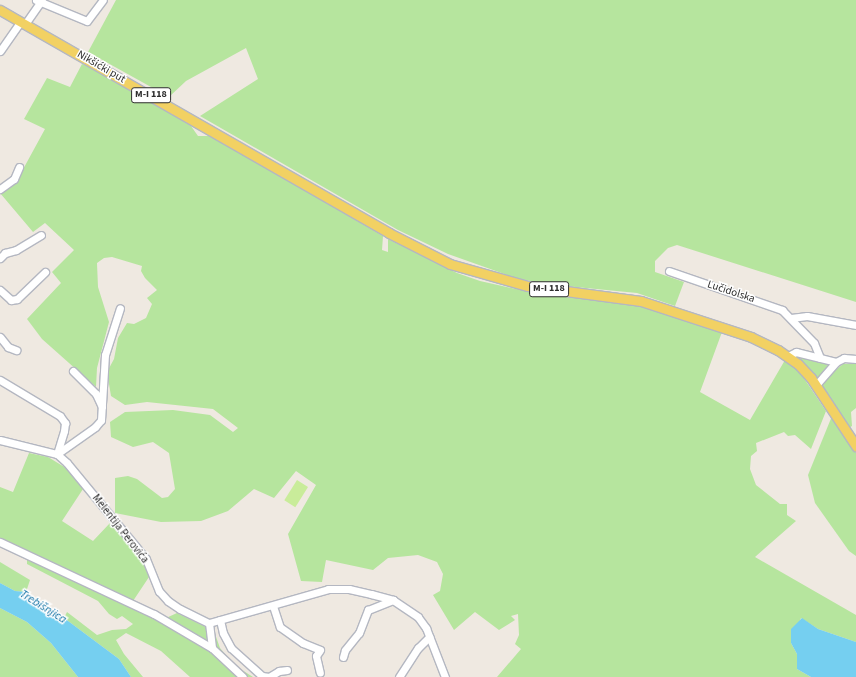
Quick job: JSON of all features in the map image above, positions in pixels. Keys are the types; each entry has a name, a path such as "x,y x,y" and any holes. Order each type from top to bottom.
{"main road":[{"name":"Nikšićki put","path":"0,10 389,233 450,264 528,286 641,300 751,338 788,356"},
{"name":"M-I 118","path":"788,356 816,385 856,446"}],"street":[{"path":"0,51 39,1 87,22 103,0"},
{"path":"0,189 14,179 19,166"},
{"path":"0,258 5,253 16,250 42,235"},
{"name":"Lučidolska","path":"669,270 782,310 814,343 820,358"},
{"path":"0,290 11,300 17,299 45,272"},
{"path":"0,440 57,454 95,427 101,420 105,355 120,308"},
{"path":"791,318 808,316 856,325"},
{"path":"0,337 8,347 16,350"},
{"path":"788,356 796,352 836,362"},
{"path":"816,385 836,362 844,358 856,358"},
{"path":"73,371 96,394 102,408"},
{"path":"0,380 60,416 65,423 57,454"},
{"name":"Melentija Perovića","path":"57,454 81,479 146,559 159,591 168,601 210,622"},
{"path":"0,542 154,614 212,648 243,677"},
{"path":"212,648 210,622 273,606 328,589 349,589 393,600 418,617 429,637 445,677"},
{"path":"343,657 345,650 359,633 368,610 393,600"},
{"path":"273,606 280,628 303,643 320,650 316,656 320,673"},
{"path":"220,620 223,633 231,648 262,676 269,677 280,671 288,670"},
{"path":"399,677 418,648 429,637"}],"green space":[{"path":"116,0 856,0 856,302 677,245 668,248 655,261 655,272 684,282 675,306 637,293 545,284 516,278 448,254 398,230 200,116 258,79 246,48 186,81 169,97 88,52"},
{"path":"82,64 100,71 191,126 198,136 211,136 383,236 382,250 388,252 388,239 457,273 480,281 516,289 629,302 722,332 700,392 750,420 785,360 799,371 826,411 811,449 795,435 788,436 784,432 756,443 757,451 751,456 750,469 756,485 780,504 787,504 787,515 796,521 755,557 856,615 856,642 818,629 801,618 791,643 797,654 797,669 811,677 497,677 521,649 515,644 519,635 518,614 511,616 515,620 499,630 475,612 454,630 433,595 440,591 443,574 437,562 418,555 388,558 373,570 326,560 322,582 301,581 288,534 316,485 296,471 274,498 254,489 228,511 201,521 161,522 115,513 115,478 128,476 137,479 162,498 168,497 175,489 169,453 153,442 133,447 111,437 110,422 125,412 173,410 210,415 233,432 238,428 213,409 147,402 125,405 111,396 107,372 114,359 118,338 127,323 134,324 146,318 152,304 147,298 157,290 145,278 141,271 142,266 112,257 104,258 97,263 98,287 109,322 97,368 96,387 42,339 27,319 61,283 52,272 74,250 45,223 33,232 0,193 0,188 17,171 21,173 45,129 24,119 47,78 70,87"},
{"path":"799,355 830,363 817,379 796,359"},
{"path":"843,364 856,364 856,408 851,412 852,426 847,429 822,387 825,379"},
{"path":"832,416 856,453 856,556 849,551 815,503 808,475"},
{"path":"29,453 48,457 66,468 83,489 62,521 93,541 110,523 143,561 149,577 133,601 166,618 177,613 214,631 220,648 234,665 253,677 190,677 161,651 126,633 116,640 124,654 143,677 131,677 119,659 64,618 67,612 97,635 112,630 126,629 133,624 122,616 117,619 109,614 98,601 27,564 27,551 0,538 0,487 13,492"},
{"path":"297,480 308,487 295,507 284,500"},
{"path":"0,562 30,580 26,592 15,591 0,583"},
{"path":"0,608 27,622 51,643 78,677 0,677"}],"water":[{"name":"Trebišnjica","path":"0,583 15,591 26,592 64,618 119,659 131,677 78,677 51,643 27,622 0,608"},
{"path":"802,618 818,629 856,642 856,677 811,677 797,669 797,654 791,643 791,629"}]}
